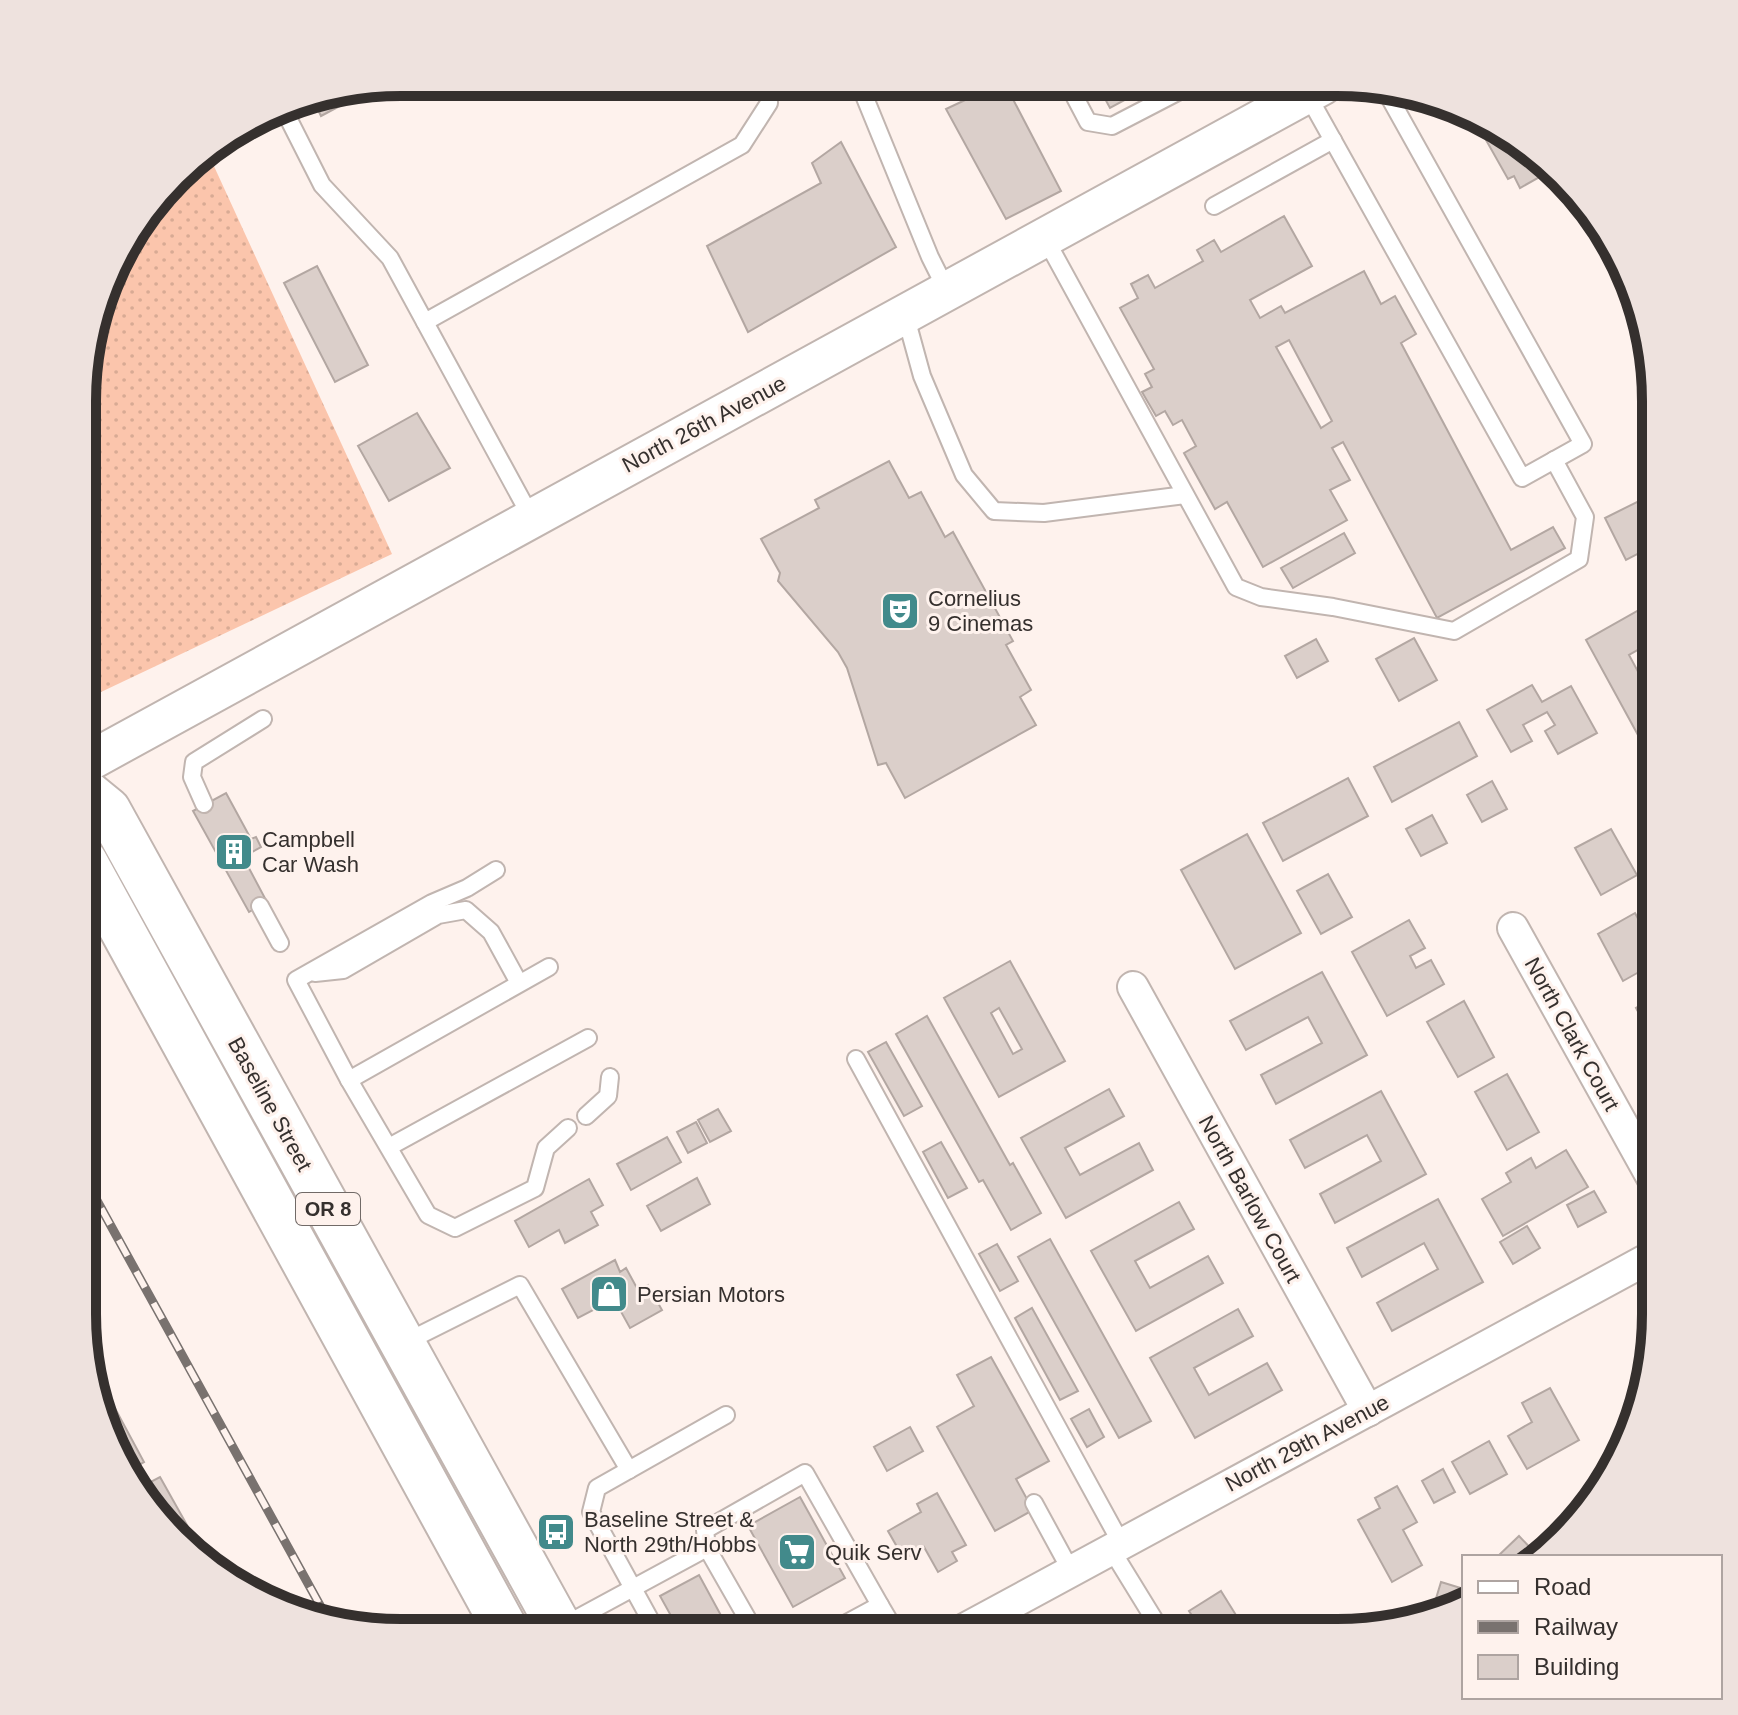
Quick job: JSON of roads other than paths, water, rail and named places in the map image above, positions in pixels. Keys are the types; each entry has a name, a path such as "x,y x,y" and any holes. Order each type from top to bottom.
{"highway":[{"name":"Baseline Street","path":"96,800 108,810 555,1619"},
{"name":"Baseline Street","path":"96,882 500,1619"}],"street":[{"name":"North 26th Avenue","path":"96,757 1302,96"},
{"name":"North Clark Court","path":"1513,928 1642,1160"},
{"name":"North Barlow Court","path":"1133,987 1368,1411"},
{"name":"North 29th Avenue","path":"983,1619 1642,1262"}],"lane":[{"path":"425,322 742,145 769,103 769,96"},
{"path":"864,96 947,291"},
{"path":"1074,96 1088,122 1112,126 1170,96"},
{"path":"1317,96 1333,140 1522,478 1583,444 1391,101"},
{"path":"288,118 322,185 390,258 531,517"},
{"path":"1214,206 1333,140"},
{"path":"1045,238 1236,587 1261,597 1333,607 1454,631 1579,559 1585,517 1554,460"},
{"path":"905,314 922,376 964,475 994,511 1044,513 1185,495"},
{"path":"204,804 192,777 194,762 263,719"},
{"path":"496,870 296,980 349,1080 428,1215 455,1228 535,1188 546,1148 568,1128"},
{"path":"260,906 280,943"},
{"path":"307,974 343,970 438,915 466,910 491,932 519,983"},
{"path":"349,1080 549,967"},
{"path":"389,1147 588,1038"},
{"path":"856,1059 1155,1619"},
{"path":"586,1116 608,1096 610,1077"},
{"path":"402,1344 520,1285 629,1470"},
{"path":"650,1619 591,1512 597,1488 726,1415"},
{"path":"748,1619 707,1548 705,1530 805,1473 888,1619"},
{"path":"1034,1503 1071,1571"},
{"path":"580,1619 707,1548"},
{"path":"854,1619 880,1605"}],"railway":[{"path":"96,1199 322,1609"}],"place":[{"name":"Cornelius 9 Cinemas","path":"900,611"},
{"name":"Campbell Car Wash","path":"234,852"},
{"name":"Persian Motors","path":"609,1294"},
{"name":"Baseline Street & North 29th/Hobbs","path":"556,1532"},
{"name":"Quik Serv","path":"797,1552"}]}
